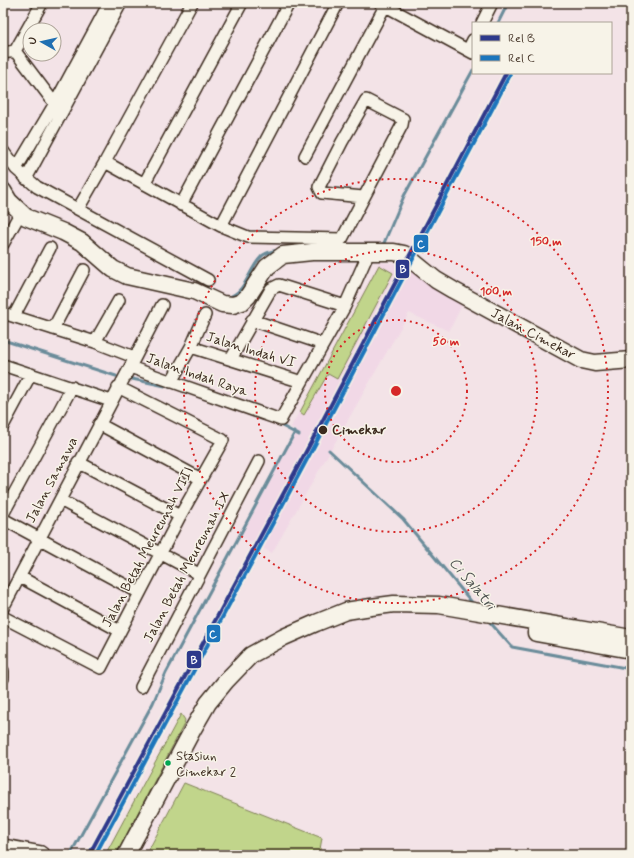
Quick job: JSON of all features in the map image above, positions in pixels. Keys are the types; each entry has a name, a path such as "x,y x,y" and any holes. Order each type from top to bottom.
{"street":[{"path":"15,51 42,3"},
{"path":"26,179 58,108 109,3"},
{"path":"16,169 58,108 121,3"},
{"path":"78,210 192,3"},
{"path":"144,184 242,3"},
{"path":"181,205 289,3"},
{"path":"221,226 338,3"},
{"path":"482,22 492,3"},
{"path":"305,156 382,4 471,48"},
{"path":"3,53 15,51"},
{"path":"15,51 58,108"},
{"path":"343,247 363,197 402,125 403,119 366,100 319,187 322,193 363,197"},
{"path":"3,151 16,169 36,187 208,280"},
{"path":"105,162 221,226 248,237 343,247 369,252 345,306 302,382"},
{"path":"3,191 9,200 26,216 82,242 113,269 127,276 194,291 222,304 233,305 242,302 248,296 267,267 283,255 343,247"},
{"path":"3,244 17,219"},
{"path":"8,315 50,248"},
{"name":"Jalan Cimekar","path":"369,252 394,252 404,254 453,290 581,360 595,363 631,360"},
{"path":"53,329 84,270"},
{"path":"231,359 270,289 279,285 345,306"},
{"path":"95,342 119,300"},
{"name":"Jalan Samawa","path":"3,608 20,577 38,538 60,500 78,462 100,425 111,401 162,305"},
{"path":"171,382 191,347 205,314"},
{"name":"Jalan Indah Raya","path":"8,315 95,342 171,382 281,420 302,382"},
{"path":"252,320 323,344"},
{"name":"Jalan Indah VI","path":"191,347 302,382"},
{"path":"3,365 111,401"},
{"path":"3,426 31,374"},
{"name":"Jalan Betah Meureunah VIII","path":"3,617 101,668 160,553 223,440 120,384"},
{"path":"3,514 72,387"},
{"path":"100,425 201,479"},
{"name":"Jalan Betah Meureunah IX","path":"141,687 259,461"},
{"path":"78,462 180,516"},
{"path":"60,500 199,574"},
{"path":"3,519 140,593"},
{"path":"20,577 120,631"},
{"path":"126,855 208,703 226,681 251,655 284,637 346,611 394,604 439,605 470,610 493,620 631,650"},
{"path":"137,855 216,707 234,685 257,661 320,630 347,619 369,615 393,613 437,614 631,638"},
{"path":"3,671 3,678"},
{"path":"3,845 41,852 45,855"}],"shaded area":[{"path":"379,262 399,264 463,303 449,331 409,313 272,553 241,537 297,431 291,427"}],"green space":[{"path":"379,265 393,273 337,379 328,374 304,415 300,412"},
{"path":"181,714 185,720 184,724 116,855 105,855"},
{"path":"184,783 322,838 319,855 146,855"}],"waterway":[{"path":"498,22 508,3"},
{"path":"379,246 384,243 404,196 472,72"},
{"path":"3,176 10,188"},
{"path":"227,298 239,291 262,256 269,252 278,250"},
{"path":"3,340 116,376"},
{"path":"132,379 170,387"},
{"path":"278,424 299,435"},
{"path":"70,855 153,703 166,673 295,432"},
{"name":"Ci Salatri","path":"329,450 403,519 475,606"},
{"name":"Ci Salatri","path":"487,619 512,647 631,669"}],"rail line":[{"name":"B","path":"89,855 316,433 505,74"},
{"name":"C","path":"95,855 320,435 510,75"}],"place":[{"name":"Cimekar","path":"323,430"},
{"name":"Stasiun Cimekar 2","path":"168,763"}]}
